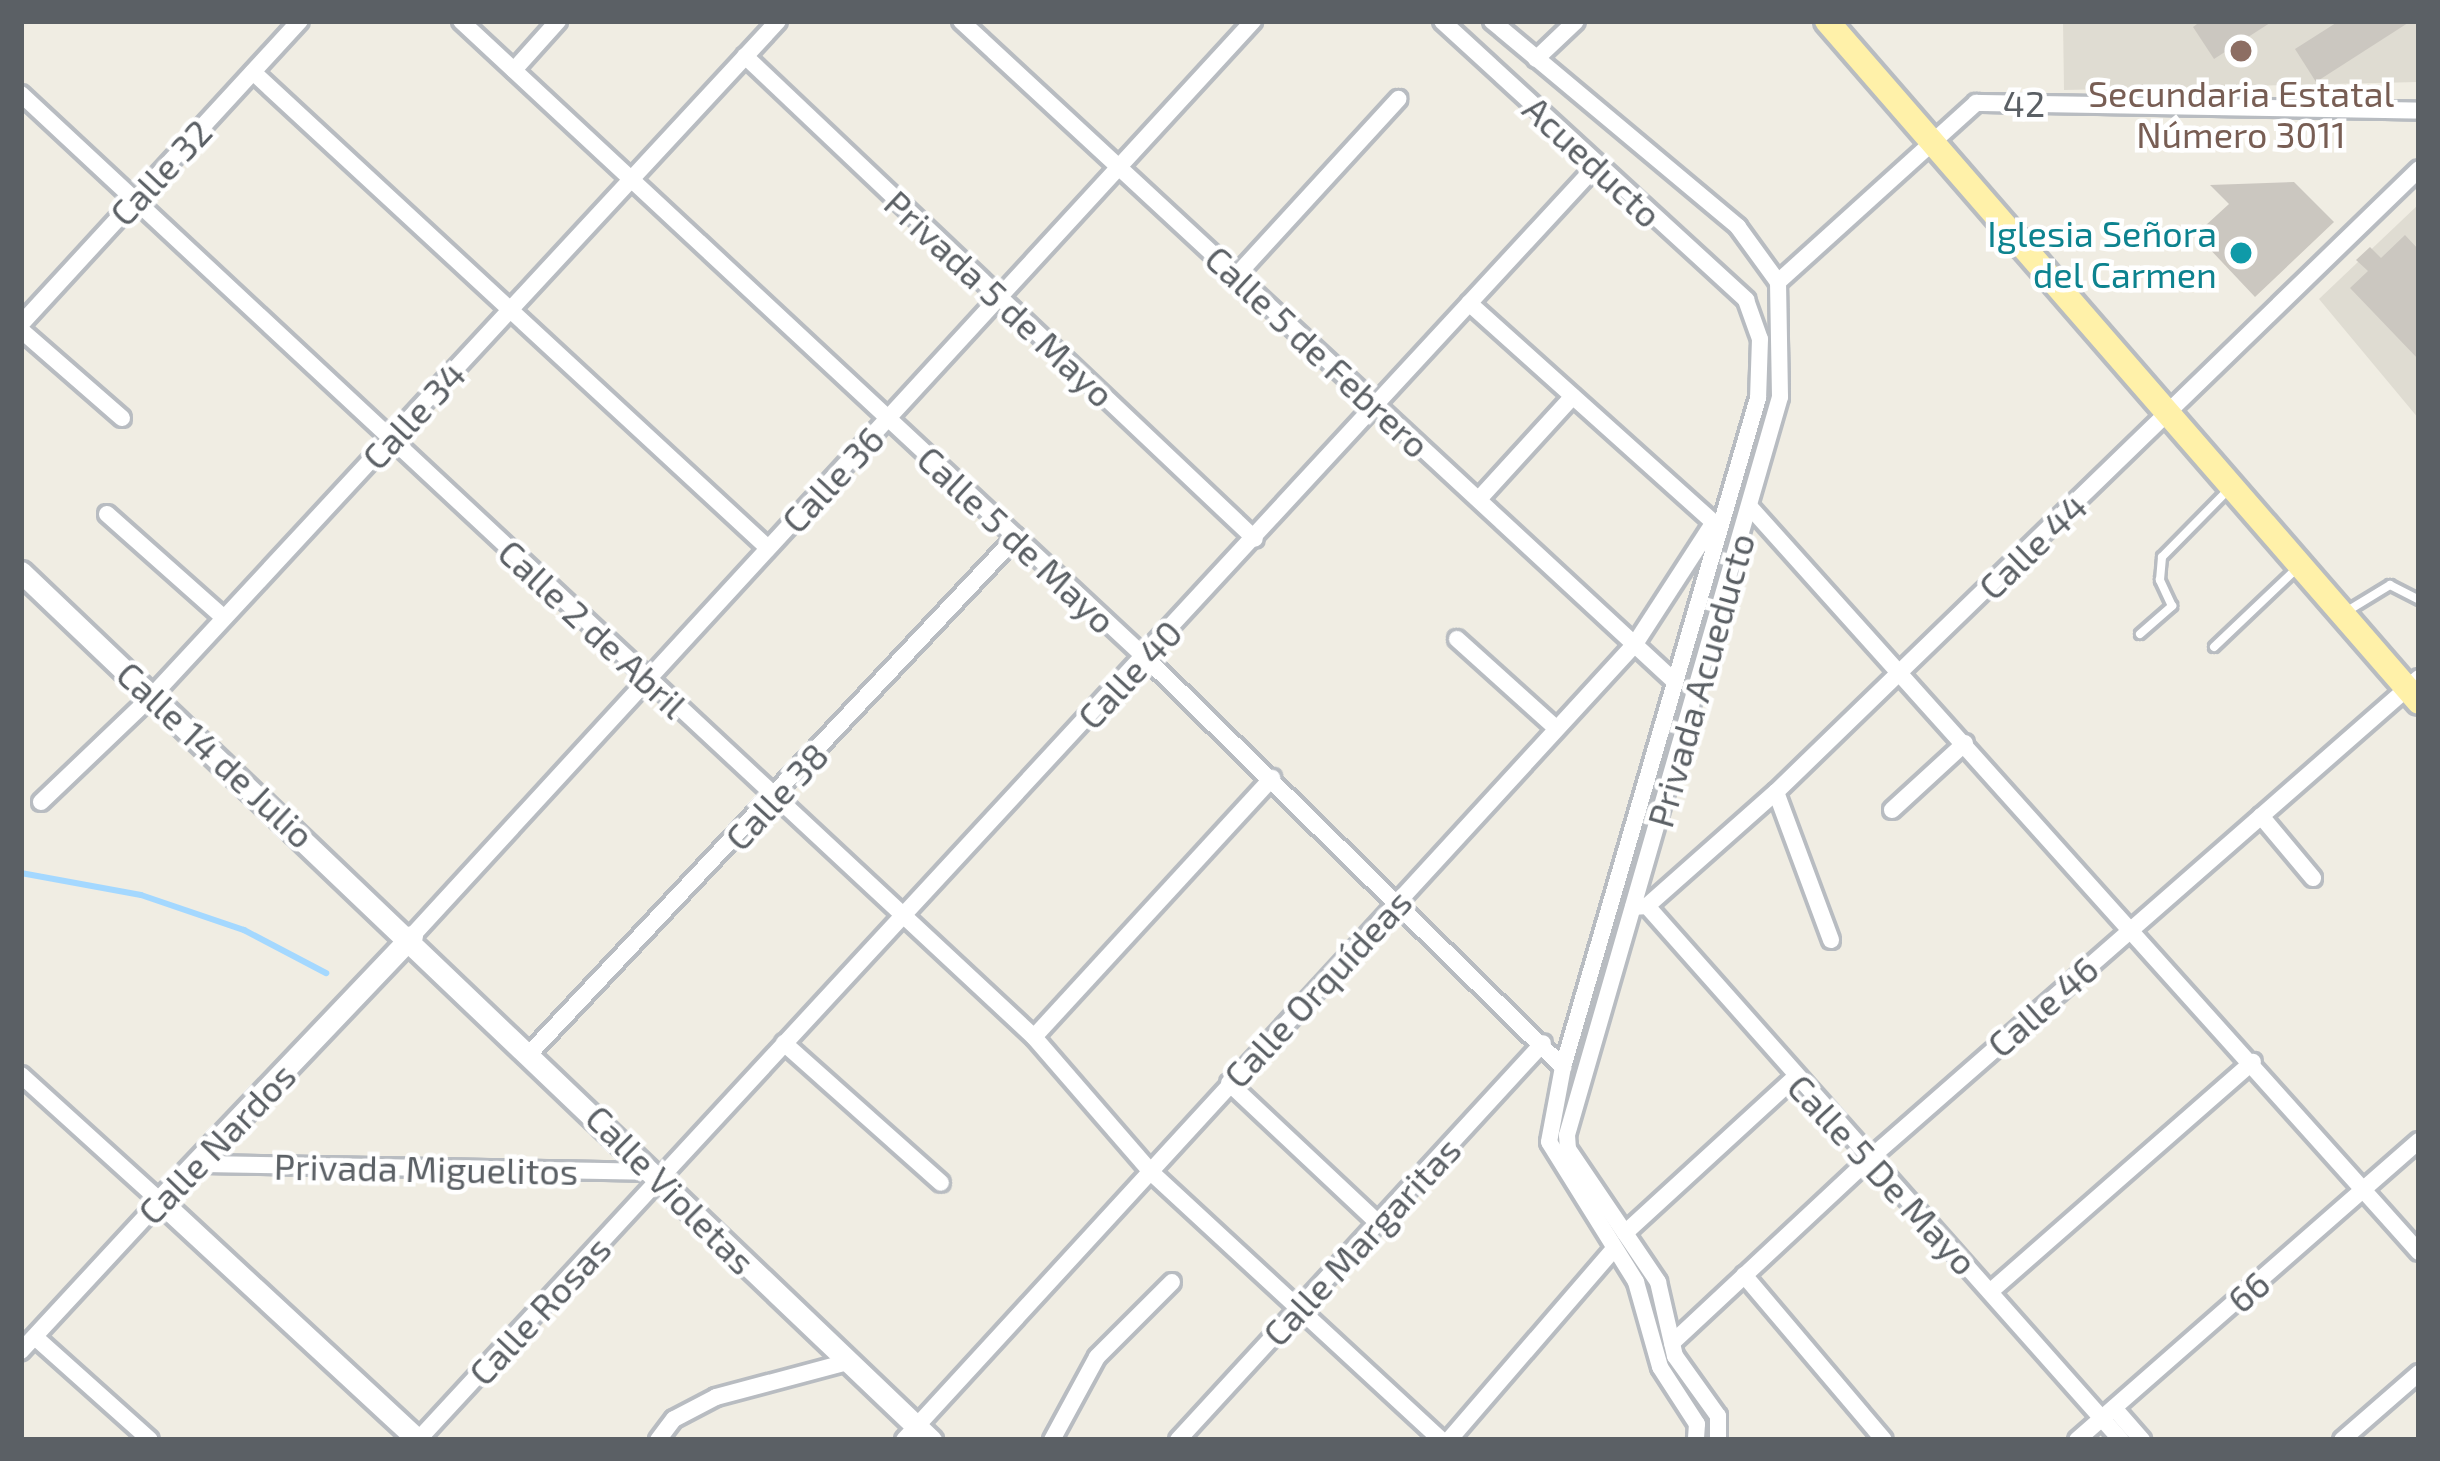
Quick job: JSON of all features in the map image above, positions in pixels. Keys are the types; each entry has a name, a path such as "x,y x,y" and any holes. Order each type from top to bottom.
{"main road":[{"path":"1827,21 2343,614 2415,689"}],"street":[{"name":"Calle 32","path":"21,327 300,21"},
{"name":"Calle 5 de Mayo","path":"461,21 1145,657 1572,1070"},
{"path":"514,70 559,21"},
{"name":"Calle 34","path":"41,802 153,695 778,21"},
{"name":"Calle 5 de Febrero","path":"961,21 1675,682"},
{"name":"Calle 36","path":"412,936 1252,21"},
{"name":"Acueducto","path":"1442,21 1746,300"},
{"name":"Acueducto","path":"1492,21 1738,227 1778,282"},
{"path":"1535,59 1576,21"},
{"name":"Privada 5 de Mayo","path":"746,56 1255,539"},
{"path":"253,72 768,548"},
{"name":"Calle 2 de Abril","path":"21,94 1034,1037 1153,1173"},
{"path":"1237,275 1398,98"},
{"name":"42","path":"1778,282 1961,112 1994,102 2419,111"},
{"name":"Calle 40","path":"658,1176 1597,166"},
{"name":"Calle 44","path":"1640,907 1776,792 2419,169"},
{"name":"Privada Acueducto","path":"1572,1070 1640,907 1750,507 1784,375 1778,282"},
{"name":"Privada Acueducto","path":"1572,1070 1717,525 1758,398 1760,339 1746,300"},
{"path":"1469,303 1717,525"},
{"path":"21,327 122,418"},
{"path":"1479,500 1573,396"},
{"path":"1750,507 2132,927 2419,1252"},
{"path":"107,514 222,616"},
{"name":"Calle Orquídeas","path":"917,1436 1229,1083 1635,644 1717,525"},
{"name":"Calle 38","path":"532,1052 1016,537"},
{"name":"Calle 14 de Julio","path":"22,576 412,936"},
{"path":"1696,610 1717,615"},
{"path":"1456,639 1556,728"},
{"name":"Calle 46","path":"1672,1343 1868,1160 2132,927 2415,689"},
{"path":"1892,810 1965,743"},
{"path":"1034,1037 1272,778"},
{"path":"1776,792 1831,940"},
{"path":"2261,816 2313,878"},
{"name":"Calle 5 De Mayo","path":"1640,907 1868,1160 2109,1413 2121,1440"},
{"name":"Calle Violetas","path":"412,936 848,1362 917,1436"},
{"name":"Calle Nardos","path":"28,1344 412,936"},
{"path":"784,1043 940,1183"},
{"name":"Calle Margaritas","path":"1178,1440 1544,1043"},
{"path":"1991,1291 2253,1062"},
{"path":"1572,1070 1568,1149 1658,1282 1672,1343 1718,1416 1718,1440"},
{"path":"1572,1070 1550,1153 1646,1306 1660,1367 1697,1424 1696,1440"},
{"path":"21,1075 418,1440"},
{"path":"1625,1233 1794,1078"},
{"path":"1229,1083 1378,1223"},
{"name":"66","path":"2077,1440 2419,1141"},
{"name":"Privada Miguelitos","path":"197,1164 658,1176"},
{"path":"1153,1173 1297,1311 1445,1440 1614,1249"},
{"name":"Calle Rosas","path":"418,1440 658,1176"},
{"path":"1744,1275 1884,1440"},
{"path":"1052,1440 1097,1357 1172,1282"},
{"path":"28,1344 150,1440"},
{"path":"658,1440 674,1419 716,1397 848,1362"},
{"path":"2342,1440 2419,1373"},
{"path":"2109,1413 2142,1440"}],"lane":[{"path":"2140,634 2172,606 2160,580 2162,556 2233,486"},
{"path":"2214,647 2301,565"},
{"path":"2343,614 2390,585 2419,600"}],"shaded area":[{"name":"Secundaria Estatal Número 3011","path":"2063,21 2419,21 2419,82 2064,90"},
{"path":"2419,204 2419,419 2319,299"}],"building":[{"name":"Secundaria Estatal Número 3011","path":"2201,21 2273,21 2214,59 2193,27"},
{"name":"Secundaria Estatal Número 3011","path":"2339,21 2411,21 2316,82 2295,49"},
{"path":"2294,182 2334,222 2255,297 2205,244 2214,234 2206,225 2229,204 2210,185"},
{"path":"2405,235 2419,250 2419,360 2350,288 2368,271 2356,260 2370,247 2381,258"}],"waterway":[{"path":"21,873 141,895 244,930 326,973"}],"place":[{"name":"Secundaria Estatal Número 3011","path":"2241,51"},
{"name":"Iglesia Señora del Carmen","path":"2241,253"}]}
